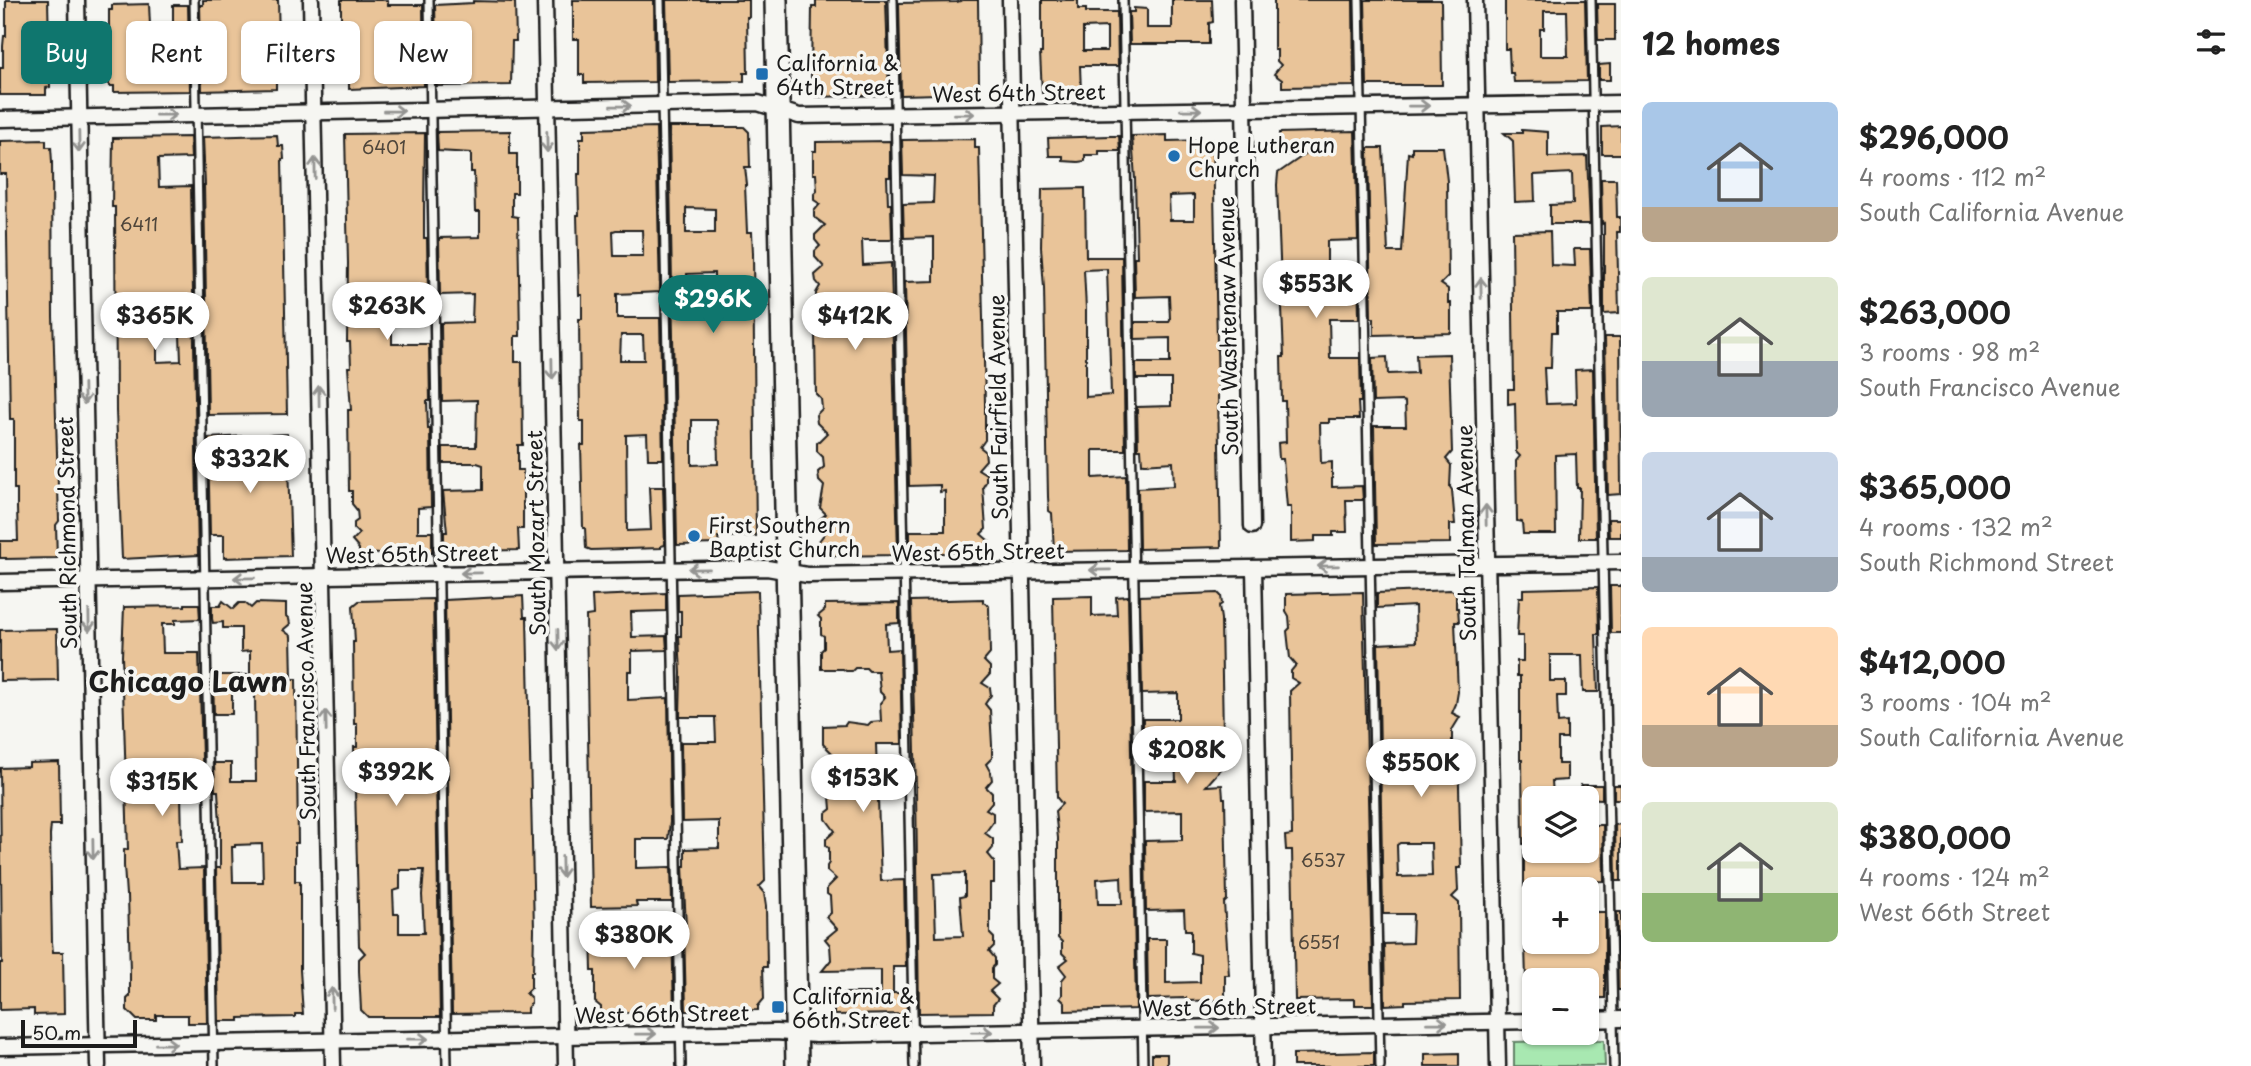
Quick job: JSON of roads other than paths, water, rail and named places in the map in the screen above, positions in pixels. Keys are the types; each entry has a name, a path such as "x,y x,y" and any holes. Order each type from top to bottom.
{"street":[{"name":"South Richmond Street","path":"77,0 98,1066"},
{"name":"South Francisco Avenue","path":"312,0 333,1066"},
{"name":"South Mozart Street","path":"545,0 566,1066"},
{"path":"776,0 797,1066"},
{"name":"South Fairfield Avenue","path":"1010,0 1032,1066"},
{"name":"South Washtenaw Avenue","path":"1242,0 1252,526"},
{"name":"South Talman Avenue","path":"1475,0 1498,1066"},
{"name":"West 64th Street","path":"0,119 758,103 799,117 1621,103"},
{"name":"West 65th Street","path":"0,582 671,569 767,568 807,575 1621,562"},
{"path":"1254,568 1264,1066"},
{"path":"1599,1020 1617,1019"},
{"name":"West 66th Street","path":"0,1048 776,1032 914,1034 1522,1021"}],"lane":[{"path":"194,0 214,1066"},
{"path":"429,0 447,1066"},
{"path":"660,0 681,1066"},
{"path":"893,0 914,1066"},
{"path":"1123,0 1143,1066"},
{"path":"1359,0 1380,1066"},
{"path":"1591,0 1617,1019 1614,1066"}],"place":[{"name":"California & 64th Street","path":"762,74"},
{"name":"Hope Lutheran Church","path":"1174,156"},
{"name":"First Southern Baptist Church","path":"694,536"},
{"name":"California & 66th Street","path":"778,1007"}],"district":[{"name":"Chicago Lawn","path":"188,680"}]}
